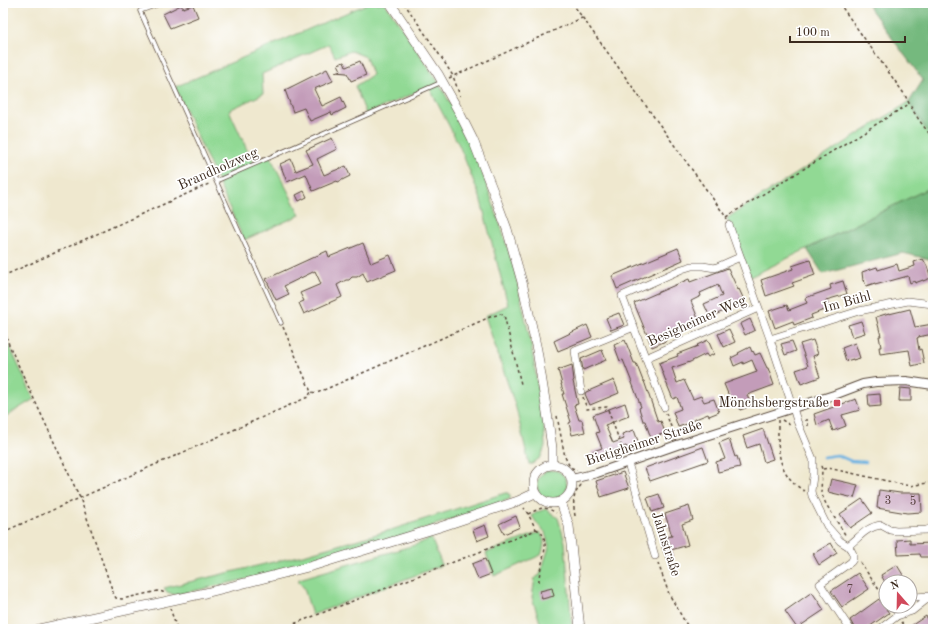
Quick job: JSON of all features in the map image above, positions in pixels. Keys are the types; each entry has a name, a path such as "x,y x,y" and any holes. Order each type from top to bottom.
{"main road":[{"path":"390,3 443,82 473,140 494,191 515,256 537,350 552,448 552,465"},
{"path":"563,506 544,502 535,493 535,476 545,467 552,465 559,466 570,475 572,480 571,492 563,506 570,526 580,629"},
{"path":"39,629 205,593 312,566 440,527 518,501 535,493"}],"street":[{"path":"729,225 794,408 797,421 813,459 812,496 827,526 840,541 850,545"},
{"path":"664,407 622,296 692,266 715,268 740,257"},
{"name":"Im Bühl","path":"770,339 859,311 908,301 933,304"},
{"name":"Besigheimer Weg","path":"646,358 758,308"},
{"path":"581,391 575,351 634,327"},
{"name":"Bietigheimer Straße","path":"572,480 598,473 677,445 834,395 863,384 906,381 933,385"},
{"name":"Jahnstraße","path":"628,463 655,556"},
{"path":"850,545 865,531 873,526 881,525 890,530 896,531 927,530 933,527"},
{"path":"850,545 853,554 853,559 851,562 820,584 850,629"},
{"path":"918,597 932,596"},
{"path":"880,629 898,616 912,611 932,596"}],"lane":[{"path":"162,3 140,11 281,323"},
{"name":"Brandholzweg","path":"216,181 443,82"}],"path":[{"path":"572,3 726,217 909,104"},
{"path":"840,3 905,95 909,104 933,138"},
{"path":"453,76 582,18"},
{"name":"Brandholzweg","path":"3,276 216,181"},
{"path":"311,392 317,393 490,317 500,314 504,315 521,384"},
{"path":"281,323 311,392"},
{"path":"3,324 9,344 80,498 114,595 116,598 122,599 158,591 163,592 168,601"},
{"path":"3,348 9,344"},
{"path":"581,391 587,409 606,407 628,463"},
{"path":"3,532 308,397 311,392"},
{"path":"664,407 677,445"},
{"path":"810,433 808,420 797,421 790,425 784,420 778,418 778,450 779,459 783,469 790,479 812,496"},
{"path":"820,464 822,469 821,493 850,545"},
{"path":"813,471 828,468 910,486 933,482"},
{"path":"539,582 539,572 546,542 543,534 536,529 528,514 539,509 546,508 556,514 563,506 574,508"},
{"path":"284,629 536,529"},
{"name":"Jahnstraße","path":"655,556 669,594 689,629"},
{"path":"859,560 878,588"},
{"path":"171,613 177,629"},
{"path":"296,623 298,629"}],"green space":[{"path":"369,3 385,3 439,83 472,146 486,183 515,272 531,344 544,428 545,446 541,457 532,464 529,464 516,408 485,316 508,305 480,197 459,145 429,87 366,114 355,86 372,75 366,57 351,51 335,57 329,44 262,74 263,94 229,110 253,163 270,156 300,215 244,240 175,87"},
{"path":"866,3 933,3 933,138 909,102 923,80"},
{"path":"909,102 933,138 933,186 750,277 727,218"},
{"path":"933,186 933,260 903,253 823,274 807,249"},
{"path":"9,345 34,399 3,418 3,348"},
{"path":"552,470 563,474 567,485 563,496 552,500 541,496 537,485 541,474"},
{"path":"508,493 510,499 394,539 265,575 175,595 167,592 164,588 307,554 394,529"},
{"path":"546,509 558,518 565,542 572,629 542,629 532,597 535,578 540,575 549,547 545,532 532,516 537,512"},
{"path":"540,532 544,544 541,555 494,576 486,553"},
{"path":"431,538 442,565 312,615 304,588 299,582 299,579 418,544"}],"building":[{"path":"181,5 183,8 193,5 198,17 170,28 163,14"},
{"path":"360,61 366,75 351,81 347,73 335,72 341,70 338,64 344,62 346,67"},
{"path":"327,69 333,81 314,89 322,106 341,97 346,108 332,115 331,112 310,121 304,108 293,112 285,90"},
{"path":"332,138 337,149 317,159 324,175 346,166 350,176 313,191 306,174 287,182 280,164 291,159 296,171 313,164 306,150"},
{"path":"304,191 307,197 299,201 296,195"},
{"path":"363,243 371,263 390,255 396,270 367,282 363,273 357,277 352,277 349,280 337,285 342,297 304,314 299,303 304,301 300,293 321,284 315,271 284,286 289,294 276,300 266,279 327,251 329,257"},
{"path":"678,248 683,260 617,289 612,276"},
{"path":"923,259 931,278 923,281 915,283 914,281 910,283 908,276 866,286 864,280 863,281 862,272 877,267 878,270 897,264 899,271 915,266 914,262"},
{"path":"810,260 815,275 792,283 794,286 766,296 761,280 793,269 792,266"},
{"path":"728,268 745,302 710,317 704,304 722,296 718,285 700,293 701,296 691,301 699,321 686,326 687,328 664,337 666,341 652,347 634,303 689,279 690,282"},
{"path":"843,281 847,294 826,300 829,308 811,315 812,318 794,325 793,321 775,328 769,311 787,305 789,310 807,303 805,298 831,289 830,285"},
{"path":"910,309 915,327 933,324 933,334 917,338 919,350 921,349 924,363 912,366 909,350 880,354 879,347 881,347 879,336 881,336 876,317"},
{"path":"619,313 624,325 611,330 606,318"},
{"path":"750,319 755,330 745,335 740,324"},
{"path":"861,321 865,333 852,337 848,325"},
{"path":"587,325 592,337 558,351 554,341"},
{"path":"729,329 735,342 724,347 718,334"},
{"path":"625,340 634,363 636,363 644,381 658,422 661,421 665,433 651,438 645,421 643,421 639,408 641,407 631,380 623,360 620,361 614,345"},
{"path":"708,340 714,354 708,357 706,354 690,362 672,368 677,383 684,380 693,399 701,396 704,402 714,399 719,412 709,416 708,414 693,420 693,422 678,427 673,412 681,409 677,397 673,399 659,363 678,356 677,354 698,346 697,345"},
{"path":"813,340 818,354 813,356 820,377 801,384 796,370 808,366 800,344"},
{"path":"792,341 796,351 785,355 781,344"},
{"path":"855,343 860,358 846,361 842,348"},
{"path":"750,347 755,355 760,353 768,368 774,385 747,395 751,406 740,410 736,399 731,401 724,384 757,372 752,360 734,366 731,358"},
{"path":"602,350 606,360 583,370 581,359"},
{"path":"572,365 573,381 578,404 574,405 579,420 582,420 585,432 572,435 569,423 571,422 562,394 564,394 558,370"},
{"path":"614,380 619,393 590,405 585,394 586,392"},
{"path":"900,388 911,389 911,401 899,401"},
{"path":"880,394 881,406 869,407 868,395"},
{"path":"856,399 860,410 842,415 846,426 833,431 829,420 817,425 814,414"},
{"path":"625,403 629,416 605,425 613,443 624,439 622,434 634,430 639,444 627,448 626,446 594,459 591,452 602,448 596,433 599,432 593,415"},
{"path":"763,429 773,459 764,462 759,444 747,448 743,436"},
{"path":"729,439 735,457 737,456 740,467 718,472 716,462 725,459 719,443"},
{"path":"703,447 708,461 650,481 645,468"},
{"path":"623,472 629,488 601,497 596,481"},
{"path":"831,479 858,485 854,498 828,492"},
{"path":"879,490 900,493 921,493 922,512 907,513 877,508"},
{"path":"659,494 664,508 652,512 647,498"},
{"path":"862,499 872,513 850,528 840,514"},
{"path":"689,506 693,520 682,524 688,545 671,550 673,556 666,558 662,547 670,544 667,537 672,536 665,514"},
{"path":"516,516 520,527 504,534 499,524"},
{"path":"485,525 489,536 477,541 473,530"},
{"path":"910,539 910,544 930,543 930,557 921,557 920,554 898,555 897,540"},
{"path":"831,543 837,553 819,565 813,554"},
{"path":"485,559 491,574 478,579 472,564"},
{"path":"897,565 902,574 883,574"},
{"path":"858,573 869,589 842,607 831,591"},
{"path":"552,588 554,596 542,599 540,591"},
{"path":"812,592 824,610 797,628 785,611"},
{"path":"878,600 878,614 888,614 866,629 855,629 850,620"},
{"path":"926,616 933,629 906,629"}],"waterway":[{"path":"823,457 837,455 851,461 866,462"}],"place":[{"name":"Mönchsbergstraße","path":"837,403"}]}
